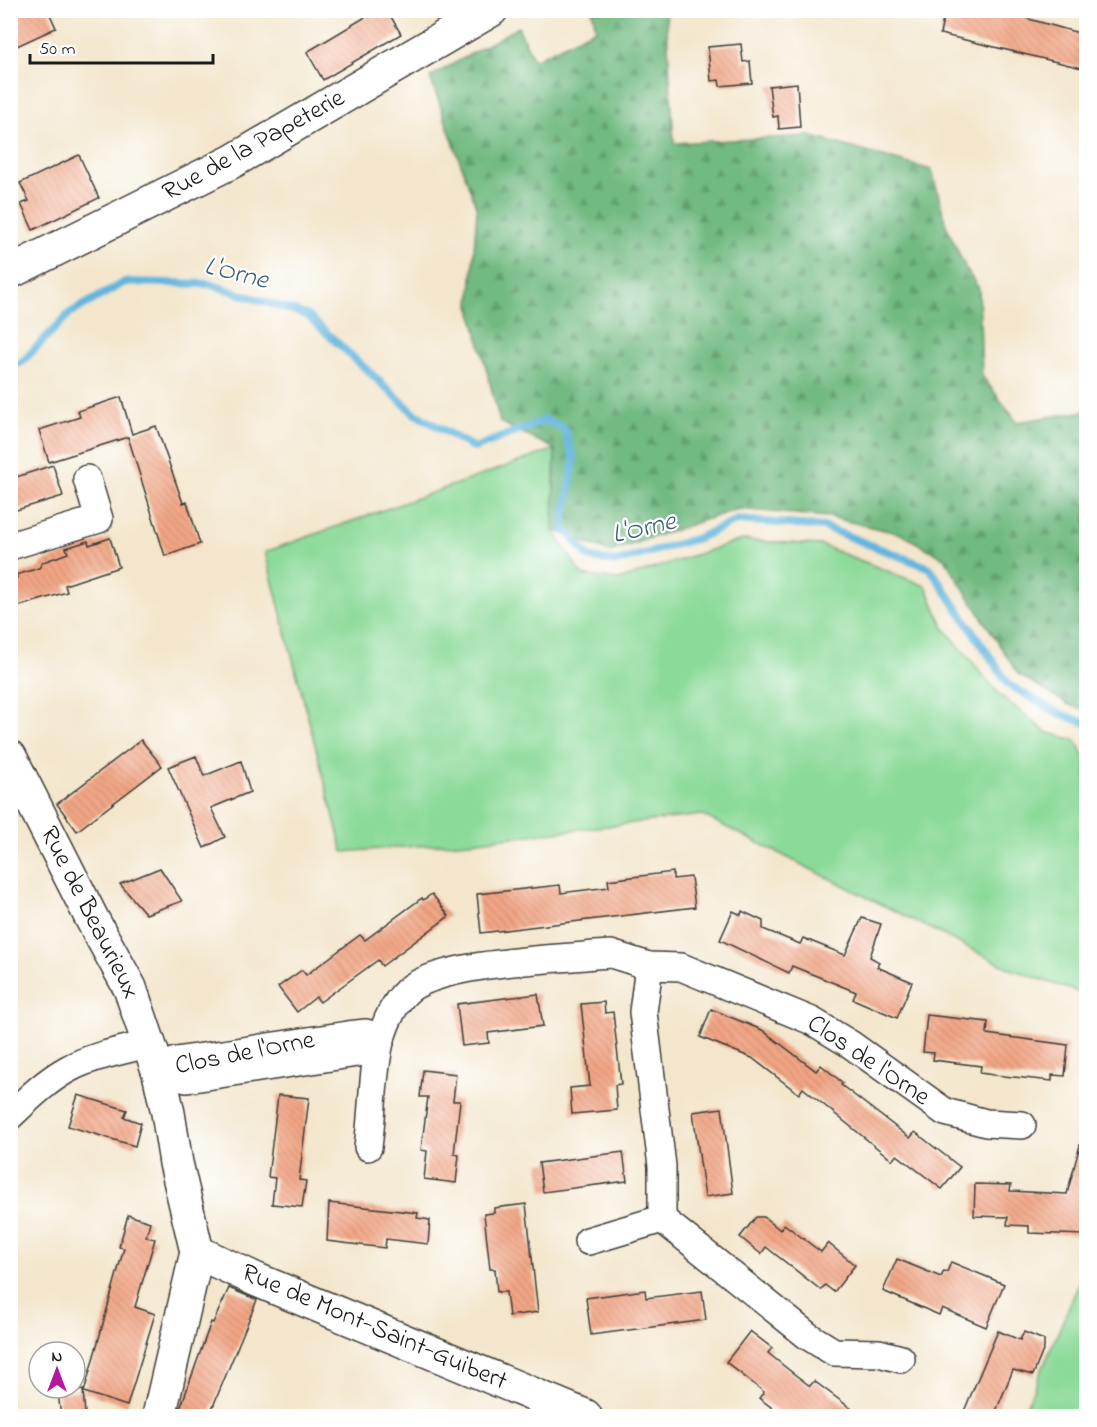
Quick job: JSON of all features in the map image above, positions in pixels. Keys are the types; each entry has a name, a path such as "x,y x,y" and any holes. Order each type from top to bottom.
{"street":[{"name":"Rue de la Papeterie","path":"10,272 233,161 492,10"},
{"path":"10,546 99,519 87,479"},
{"name":"Rue de Beaurieux","path":"10,757 92,919 130,988 153,1058 197,1251"},
{"name":"Clos de l'Orne","path":"368,1147 381,1039 388,1020 410,989 429,978 456,970 611,954 649,966 681,967 812,1021 850,1044 920,1097 945,1112 986,1123 1022,1125"},
{"path":"649,966 643,1012 662,1166 662,1220"},
{"name":"Clos de l'Orne","path":"153,1058 187,1079 364,1052 381,1039"},
{"path":"10,1116 43,1085 69,1068 153,1058"},
{"path":"588,1240 662,1220"},
{"path":"662,1220 808,1336 834,1352 879,1353 901,1359"},
{"path":"159,1416 197,1251"},
{"name":"Rue de Mont-Saint-Guibert","path":"197,1251 256,1280 585,1416"}],"green space":[{"path":"592,11 666,11 674,143 810,136 932,170 946,225 966,269 979,289 982,376 1017,422 1086,411 1086,711 1067,704 1018,674 944,558 901,534 829,517 738,509 609,552 553,530 555,449 500,422 470,306 477,209 430,77 518,27 534,60 596,29"},
{"path":"555,449 553,530 582,575 618,580 741,540 821,545 926,586 944,628 999,694 1046,732 1075,740 1086,758 1086,995 1011,969 702,815 469,842 343,852 265,552"},
{"path":"1086,1267 1086,1416 1022,1416"}],"building":[{"path":"22,10 48,10 56,28 17,46 10,31 10,16"},
{"path":"377,10 387,10 401,34 323,80 307,52"},
{"path":"945,10 997,10 1086,35 1086,69 940,34"},
{"path":"741,44 743,62 750,61 752,83 720,86 719,80 711,81 708,47"},
{"path":"797,83 800,127 779,129 778,116 773,117 769,86"},
{"path":"79,155 99,198 33,230 21,204 29,201 20,183"},
{"path":"121,397 132,434 156,426 183,503 187,502 200,544 165,556 128,437 49,462 39,430 80,417 78,411"},
{"path":"53,465 63,496 10,512 10,479"},
{"path":"110,538 119,567 65,585 67,592 10,609 10,581 17,578 16,575 39,568 43,562 68,553 66,548 88,541 89,545"},
{"path":"141,740 162,766 77,831 57,804"},
{"path":"196,756 204,776 241,761 250,792 211,808 225,837 204,848 168,767"},
{"path":"160,868 182,901 146,914 120,884"},
{"path":"673,872 673,879 691,877 695,907 481,933 477,894 560,885 561,893 609,887 608,880"},
{"path":"432,894 449,916 382,966 378,960 320,1002 316,997 297,1012 278,987 302,970 306,975 360,935 365,940 422,898 423,900"},
{"path":"733,911 741,915 742,911 763,921 763,929 800,944 803,938 845,955 862,918 881,924 870,957 879,962 877,967 912,982 897,1018 853,999 856,992 792,966 789,973 720,940"},
{"path":"538,994 543,1026 488,1033 489,1043 462,1046 457,1004"},
{"path":"604,1002 605,1013 613,1012 621,1084 615,1085 617,1110 572,1114 570,1088 590,1086 581,1004"},
{"path":"711,1009 762,1030 816,1071 821,1065 843,1083 841,1085 910,1138 915,1132 960,1167 942,1189 897,1155 892,1160 803,1088 799,1094 752,1058 700,1037"},
{"path":"927,1015 988,1022 987,1034 1068,1045 1065,1076 1052,1075 1052,1081 994,1075 980,1073 981,1066 933,1060 934,1053 923,1052"},
{"path":"423,1070 456,1074 453,1101 460,1101 454,1154 459,1155 456,1183 424,1179 427,1151 421,1150 428,1097 420,1097"},
{"path":"78,1095 127,1110 124,1117 141,1123 135,1146 68,1126"},
{"path":"278,1095 309,1098 299,1180 306,1181 302,1207 272,1204 275,1178 268,1177"},
{"path":"722,1108 733,1193 705,1197 693,1112"},
{"path":"1080,1145 1086,1145 1086,1235 1029,1233 1029,1226 1007,1225 1008,1217 974,1216 975,1184 1011,1185 1010,1191 1067,1194"},
{"path":"623,1152 627,1181 543,1192 539,1163"},
{"path":"329,1203 418,1213 417,1218 430,1220 428,1244 386,1239 385,1248 327,1241"},
{"path":"526,1204 538,1312 509,1316 506,1292 497,1292 495,1269 490,1269 484,1214 494,1213 494,1208"},
{"path":"128,1215 150,1222 146,1237 155,1239 135,1307 155,1314 127,1406 87,1393 87,1381 124,1248 119,1247"},
{"path":"756,1217 764,1217 780,1230 784,1224 821,1252 828,1243 855,1265 834,1292 825,1285 821,1290 766,1247 761,1254 740,1237"},
{"path":"897,1259 941,1277 944,1271 947,1272 951,1262 1004,1284 986,1327 942,1308 939,1315 883,1291"},
{"path":"229,1288 257,1300 209,1416 200,1416 180,1409 211,1322 213,1323"},
{"path":"645,1290 646,1298 702,1291 706,1320 591,1335 586,1298"},
{"path":"750,1331 772,1348 768,1353 789,1370 810,1386 814,1381 861,1416 783,1416 759,1398 764,1392 726,1362"},
{"path":"998,1331 1020,1340 1024,1332 1044,1340 1044,1348 1033,1375 1013,1370 994,1416 962,1416"},
{"path":"59,1400 84,1400 85,1414 61,1416"}],"waterway":[{"name":"L'Orne","path":"10,368 22,362 70,313 125,282 209,284 307,315 414,413 474,448 545,420 564,428 574,460 563,527 589,557 616,562 698,538 738,520 824,527 930,568 1009,685 1058,713 1086,723"}]}
